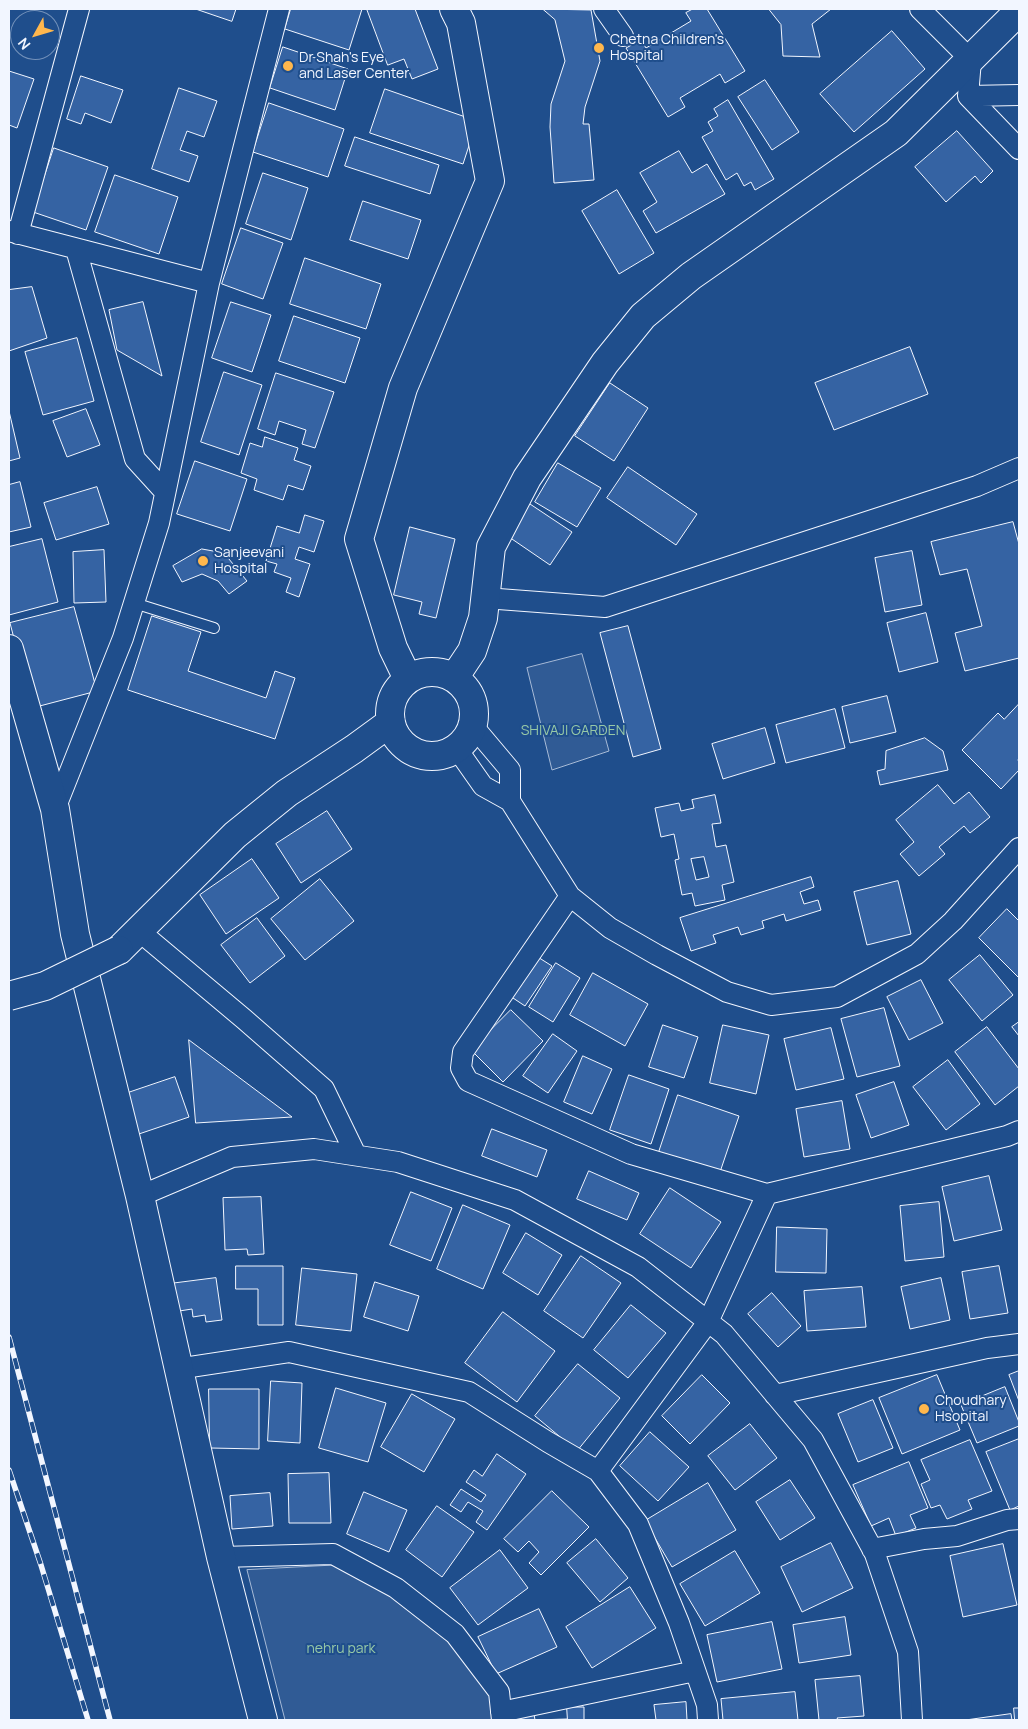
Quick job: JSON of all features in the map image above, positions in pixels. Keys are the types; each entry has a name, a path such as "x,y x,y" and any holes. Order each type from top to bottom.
{"street":[{"path":"80,9 13,232 209,283"},
{"path":"55,810 123,638 159,523 209,283 279,9"},
{"path":"408,679 393,648 359,539 403,388 490,180 460,23 454,9"},
{"path":"604,9 623,36"},
{"path":"920,9 971,60 968,96 1019,149"},
{"path":"454,678 472,651 482,618 491,547 527,478 605,363 643,316 692,276 896,133 1019,11"},
{"path":"968,96 1019,95"},
{"path":"76,249 136,459 165,492"},
{"path":"485,598 605,607 978,486 1019,468"},
{"path":"9,649 55,810 74,934 140,1196 221,1557 263,1720"},
{"path":"431,671 443,673 463,685 470,695 474,706 473,726 466,740 457,749 446,754 422,755 401,743 391,722 390,709 399,687 408,679 431,671"},
{"path":"9,996 45,986 119,950 235,835 287,793 391,722"},
{"path":"473,726 510,770 510,801"},
{"path":"457,749 483,786 510,801 570,896 610,928 657,955 728,992 771,1005 837,997 917,954 954,921 1019,848"},
{"path":"570,896 463,1052 461,1068 468,1081 485,1090 630,1154 767,1194 1007,1136 1019,1131"},
{"path":"139,932 244,1019 324,1089 356,1155"},
{"path":"140,1196 232,1157 314,1148 398,1162 515,1200 638,1267 724,1334 814,1440 872,1549 908,1652 912,1720"},
{"path":"598,1471 708,1322 767,1194"},
{"path":"775,1395 977,1350 1019,1344"},
{"path":"178,1369 289,1352 469,1392 598,1471 638,1524 679,1623 707,1706 708,1720"},
{"path":"872,1549 924,1539 957,1536 1019,1518"},
{"path":"221,1557 333,1554 396,1588 455,1634 499,1692 502,1716 695,1671"}],"lane":[{"path":"134,602 214,628"}],"green space":[{"name":"SHIVAJI GARDEN","path":"582,654 609,751 552,770 527,668"},
{"name":"nehru park","path":"338,1565 397,1598 453,1640 494,1695 497,1720 285,1720 247,1570"}],"building":[{"path":"196,9 236,9 232,21"},
{"path":"291,9 362,9 349,50 285,29"},
{"path":"367,9 415,9 438,69 412,79 404,59 388,65"},
{"path":"543,9 591,10 600,61 585,107 583,124 589,124 594,180 554,183 550,127 551,104 565,61 555,20"},
{"path":"693,9 707,9 745,71 725,83 720,74 680,98 685,107 668,117 626,48 641,40 646,48 691,21 686,13"},
{"path":"769,9 831,9 812,24 820,57 783,56 781,25"},
{"path":"892,31 925,69 854,132 820,94"},
{"path":"283,47 348,69 335,110 270,88"},
{"path":"9,71 34,79 17,128 9,125"},
{"path":"81,76 123,90 111,123 85,113 81,124 67,119"},
{"path":"765,80 799,132 772,150 738,97"},
{"path":"179,88 217,101 204,137 187,131 180,150 198,156 189,182 152,169"},
{"path":"385,89 477,121 463,164 370,133"},
{"path":"728,100 774,179 755,190 751,182 744,186 737,173 726,180 702,137 713,131 708,122 718,116 714,109"},
{"path":"269,103 344,129 328,177 253,152"},
{"path":"957,131 993,171 981,183 975,176 946,202 915,167"},
{"path":"355,137 439,165 430,194 345,166"},
{"path":"54,148 108,167 86,230 33,212"},
{"path":"679,151 692,173 707,164 725,194 656,233 643,211 657,202 640,173"},
{"path":"263,173 308,188 291,240 246,224"},
{"path":"115,175 178,197 159,254 95,232"},
{"path":"617,190 654,253 619,274 582,211"},
{"path":"363,201 421,220 408,259 350,240"},
{"path":"241,228 283,243 263,299 222,284"},
{"path":"305,258 381,284 366,329 290,304"},
{"path":"32,287 47,338 9,351 9,290"},
{"path":"143,302 162,376 117,350 109,310"},
{"path":"231,302 271,315 252,372 212,358"},
{"path":"294,316 360,338 345,383 279,361"},
{"path":"77,338 94,401 43,415 25,352"},
{"path":"910,347 928,394 834,430 815,383"},
{"path":"224,372 262,385 239,455 201,442"},
{"path":"276,373 334,392 315,448 302,444 306,430 279,421 275,435 258,429"},
{"path":"610,383 648,408 614,461 575,436"},
{"path":"86,409 100,445 67,457 53,421"},
{"path":"9,411 20,458 9,461"},
{"path":"265,437 298,448 294,460 311,466 303,490 288,485 283,500 254,490 257,479 241,473 250,443 262,447"},
{"path":"195,461 247,479 230,531 177,514"},
{"path":"558,463 601,488 577,527 535,502"},
{"path":"628,467 697,514 676,545 607,498"},
{"path":"20,482 31,527 9,532 9,485"},
{"path":"97,487 109,524 56,540 44,503"},
{"path":"530,504 572,532 550,565 509,537"},
{"path":"305,515 324,521 314,552 299,547 295,559 310,564 299,597 286,592 291,578 274,572 277,564 266,561 277,526 299,533"},
{"path":"1013,522 1019,544 1019,658 965,671 955,633 982,626 967,569 940,575 931,542"},
{"path":"410,527 455,539 436,618 419,614 422,602 394,595"},
{"path":"42,539 58,602 9,615 9,547"},
{"path":"202,549 224,553 247,581 229,594 218,581 202,574 182,582 173,566"},
{"path":"104,550 106,602 74,603 73,552"},
{"path":"912,551 922,605 885,612 875,558"},
{"path":"74,607 97,691 32,708 10,623"},
{"path":"926,613 938,662 899,672 887,623"},
{"path":"152,616 201,632 188,671 266,698 275,671 295,678 275,739 128,690"},
{"path":"628,626 661,749 633,757 600,633"},
{"path":"887,696 896,732 850,743 842,707"},
{"path":"1019,704 1019,770 1001,789 962,750 998,713 1004,719"},
{"path":"835,709 845,748 786,763 776,725"},
{"path":"765,728 775,763 723,779 712,744"},
{"path":"925,738 943,751 948,770 880,785 877,771 885,769 886,751"},
{"path":"938,785 954,804 969,792 990,817 970,833 964,826 939,847 945,854 919,876 900,854 914,842 896,820"},
{"path":"715,795 721,823 712,824 716,847 726,845 734,882 722,885 725,900 695,906 692,893 682,895 675,860 679,859 674,834 661,837 655,808 679,803 681,811 694,808 692,800","holes":["704,857 709,877 696,880 691,859"]},
{"path":"327,811 352,849 301,883 276,844"},
{"path":"252,859 279,898 226,934 200,895"},
{"path":"811,877 814,887 800,892 804,904 818,900 821,910 786,921 784,914 762,921 764,928 741,935 738,927 713,935 716,943 691,951 680,918"},
{"path":"320,879 354,921 305,960 271,919"},
{"path":"898,881 911,934 867,945 854,892"},
{"path":"1007,909 1019,921 1019,978 979,938"},
{"path":"257,918 285,956 250,983 221,945"},
{"path":"533,954 552,966 525,1006 507,994"},
{"path":"980,955 1013,995 982,1021 949,980"},
{"path":"556,963 580,978 553,1022 529,1007"},
{"path":"593,973 648,1004 625,1046 570,1015"},
{"path":"921,980 943,1023 909,1040 887,997"},
{"path":"884,1008 900,1066 857,1077 841,1019"},
{"path":"511,1010 543,1041 503,1082 471,1050"},
{"path":"1019,1022 1019,1036 1012,1027"},
{"path":"663,1025 698,1037 684,1078 649,1067"},
{"path":"723,1025 769,1035 756,1094 710,1083"},
{"path":"987,1027 1019,1069 1019,1086 995,1105 955,1052"},
{"path":"831,1028 844,1079 796,1090 784,1039"},
{"path":"553,1034 577,1051 548,1093 523,1076"},
{"path":"189,1040 292,1117 196,1123"},
{"path":"583,1056 612,1069 592,1114 564,1102"},
{"path":"948,1060 980,1104 946,1130 913,1087"},
{"path":"629,1075 669,1089 651,1144 610,1130"},
{"path":"175,1077 189,1117 133,1136 119,1096"},
{"path":"894,1082 909,1125 871,1138 856,1095"},
{"path":"678,1095 739,1116 719,1175 658,1155"},
{"path":"842,1101 850,1149 804,1157 796,1109"},
{"path":"492,1129 547,1150 537,1177 482,1156"},
{"path":"589,1171 639,1193 627,1220 577,1199"},
{"path":"989,1176 1002,1230 954,1241 942,1187"},
{"path":"670,1188 721,1222 691,1268 640,1234"},
{"path":"411,1192 452,1208 431,1261 390,1245"},
{"path":"261,1197 264,1254 248,1255 247,1249 225,1250 223,1198"},
{"path":"939,1202 944,1257 905,1261 900,1206"},
{"path":"463,1205 510,1225 483,1289 437,1269"},
{"path":"777,1227 827,1229 826,1273 776,1272"},
{"path":"526,1233 562,1255 538,1295 503,1273"},
{"path":"581,1256 621,1283 583,1338 544,1311"},
{"path":"236,1266 283,1266 283,1325 258,1325 258,1289 236,1289"},
{"path":"999,1266 1008,1313 970,1319 962,1272"},
{"path":"302,1268 357,1274 351,1331 296,1325"},
{"path":"216,1278 222,1320 206,1322 205,1315 193,1317 192,1309 173,1312 169,1284"},
{"path":"941,1278 950,1320 910,1329 901,1287"},
{"path":"375,1282 419,1296 408,1331 364,1317"},
{"path":"862,1287 866,1327 807,1331 804,1291"},
{"path":"772,1293 801,1326 778,1347 748,1314"},
{"path":"631,1305 666,1333 628,1378 594,1350"},
{"path":"503,1312 555,1351 517,1402 465,1363"},
{"path":"578,1364 620,1398 577,1451 535,1416"},
{"path":"1019,1371 1019,1401 1009,1375"},
{"path":"702,1375 730,1403 690,1444 662,1416"},
{"path":"937,1375 960,1430 902,1454 879,1398"},
{"path":"271,1381 302,1383 300,1443 268,1441"},
{"path":"1005,1387 1019,1426 977,1443 961,1405"},
{"path":"336,1388 386,1403 368,1462 319,1448"},
{"path":"209,1389 259,1389 259,1449 210,1448"},
{"path":"412,1394 455,1419 424,1472 381,1447"},
{"path":"873,1400 893,1448 858,1462 838,1414"},
{"path":"750,1424 777,1458 735,1490 708,1456"},
{"path":"650,1432 689,1467 658,1501 620,1466"},
{"path":"1019,1439 1019,1506 1010,1510 986,1452"},
{"path":"970,1440 992,1491 968,1500 972,1509 947,1519 940,1505 931,1508 921,1484 930,1480 921,1460"},
{"path":"497,1454 526,1474 487,1530 476,1522 483,1511 468,1502 461,1512 450,1505 461,1489 481,1502 486,1495 466,1482 474,1470 482,1476"},
{"path":"909,1462 928,1508 910,1515 916,1528 896,1536 889,1518 871,1526 853,1485"},
{"path":"329,1473 331,1523 289,1523 288,1474"},
{"path":"790,1480 815,1518 780,1540 756,1502"},
{"path":"708,1483 736,1530 672,1567 645,1521"},
{"path":"552,1491 589,1527 541,1575 529,1563 539,1552 529,1541 518,1552 504,1539"},
{"path":"364,1492 407,1510 389,1552 347,1534"},
{"path":"270,1493 273,1526 232,1529 230,1496"},
{"path":"437,1506 474,1532 442,1577 406,1550"},
{"path":"596,1539 628,1578 600,1602 567,1563"},
{"path":"831,1543 853,1588 802,1612 781,1567"},
{"path":"1003,1544 1017,1605 963,1617 950,1556"},
{"path":"500,1550 528,1588 478,1625 450,1588"},
{"path":"735,1551 760,1593 705,1626 680,1584"},
{"path":"630,1587 656,1628 592,1668 566,1627"},
{"path":"539,1609 557,1647 496,1674 478,1637"},
{"path":"845,1617 851,1655 799,1663 793,1625"},
{"path":"772,1622 782,1669 717,1682 707,1635"},
{"path":"860,1676 864,1716 837,1718 838,1720 819,1720 815,1680"},
{"path":"795,1692 798,1720 723,1720 721,1699"},
{"path":"686,1702 687,1720 656,1720 654,1705"},
{"path":"567,1707 584,1707 584,1720 535,1720 567,1719"},
{"path":"1014,1708 1019,1708 1019,1720 1015,1720"},
{"path":"534,1714 535,1720 519,1720 519,1715"},
{"path":"1011,1714 1012,1720 966,1720"}],"railway":[{"path":"9,1337 110,1720"},
{"path":"9,1470 41,1565 88,1720"}],"place":[{"name":"Chetna Children's Hospital","path":"599,48"},
{"name":"Dr Shah's Eye and Laser Center","path":"288,66"},
{"name":"Sanjeevani Hospital","path":"203,561"},
{"name":"Choudhary Hsopital","path":"924,1409"}]}
